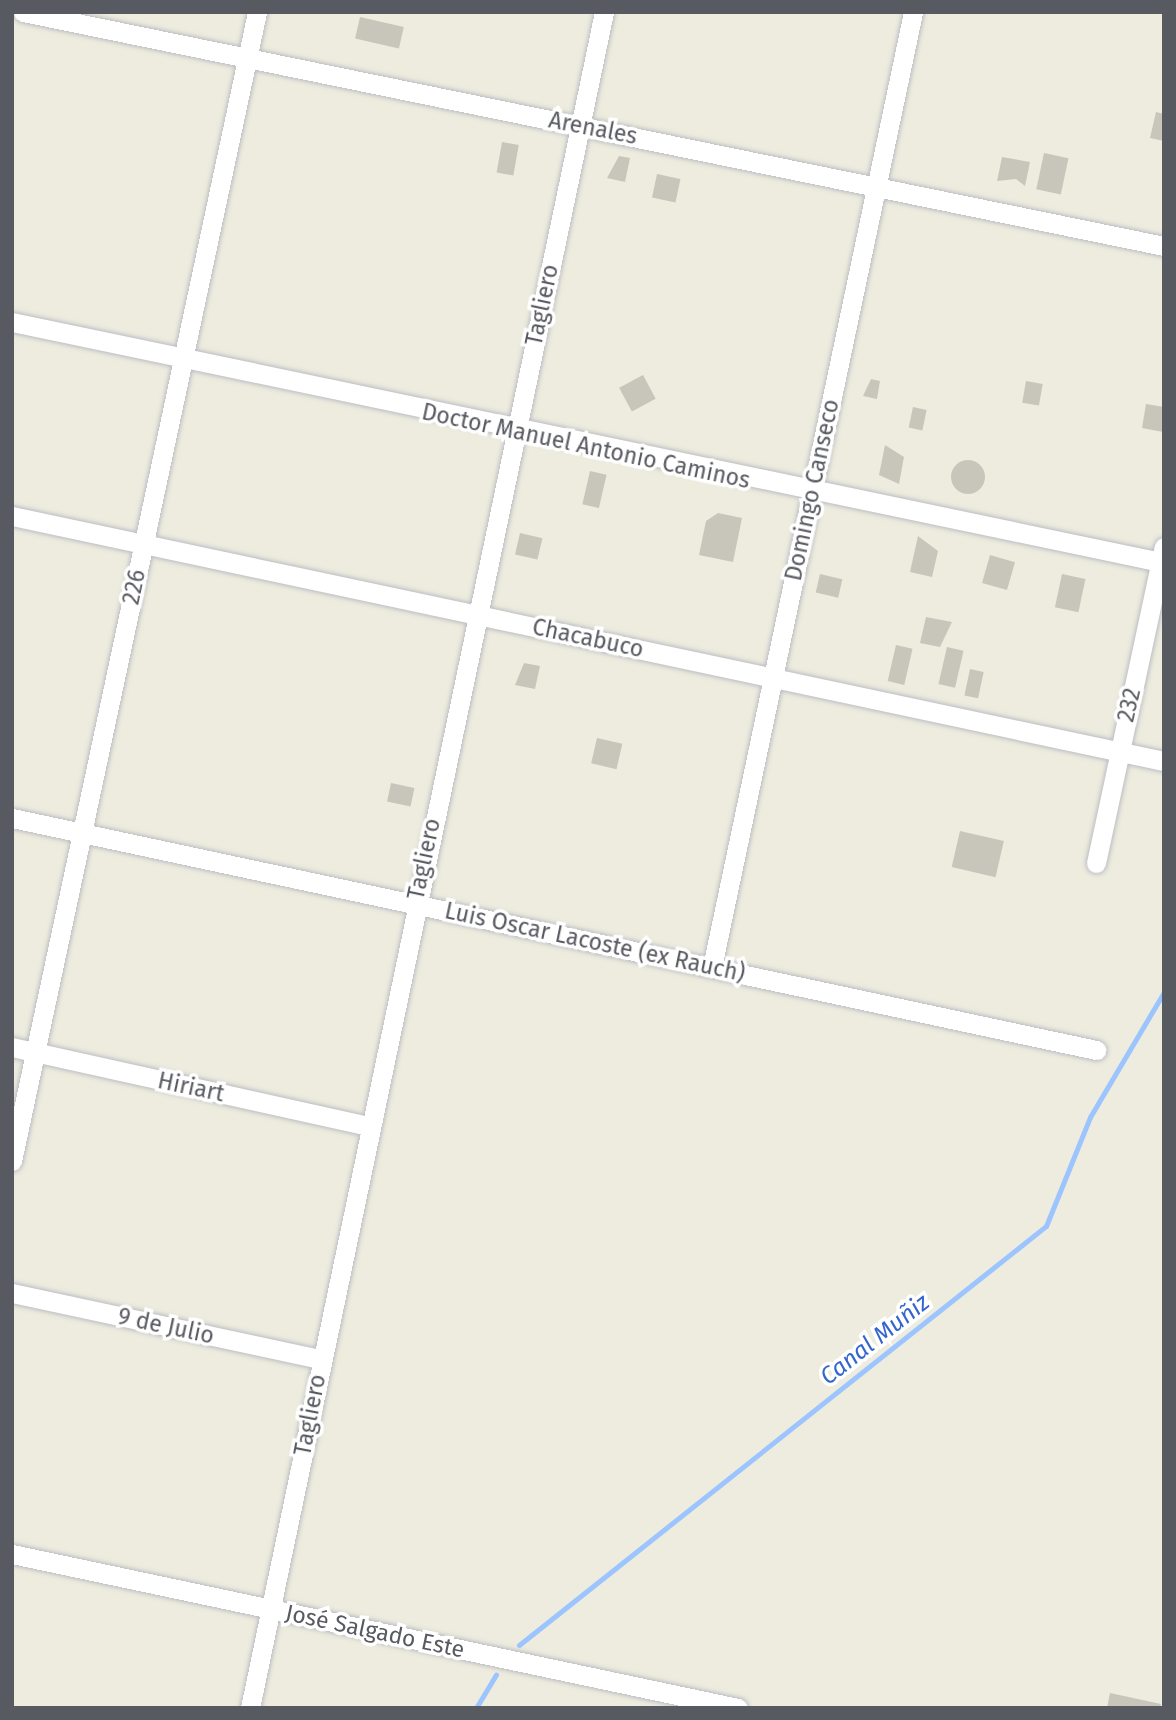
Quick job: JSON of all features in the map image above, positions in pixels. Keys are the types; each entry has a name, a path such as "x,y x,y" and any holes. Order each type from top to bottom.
{"street":[{"name":"Arenales","path":"23,12 1164,246"},
{"name":"226","path":"12,1161 257,12"},
{"name":"Tagliero","path":"250,1708 415,904 604,12"},
{"name":"Domingo Canseco","path":"712,967 913,12"},
{"name":"Doctor Manuel Antonio Caminos","path":"12,322 811,494 1162,555"},
{"name":"Chacabuco","path":"12,516 1164,761"},
{"name":"232","path":"1096,863 1162,555"},
{"name":"Luis Oscar Lacoste (ex Rauch)","path":"12,818 1096,1050"},
{"name":"Hiriart","path":"12,1047 369,1126"},
{"name":"9 de Julio","path":"12,1293 321,1359"},
{"name":"José Salgado Este","path":"12,1554 738,1708"}],"building":[{"path":"360,17 404,27 399,49 355,38"},
{"path":"1156,112 1164,114 1164,141 1150,138"},
{"path":"502,142 519,145 513,175 497,173"},
{"path":"1044,153 1068,158 1061,194 1036,189"},
{"path":"619,156 630,158 625,182 607,178"},
{"path":"1002,157 1030,162 1025,186 1016,179 997,181"},
{"path":"657,174 680,179 675,202 652,197"},
{"path":"643,375 656,399 632,412 619,388"},
{"path":"871,379 880,381 877,399 863,396"},
{"path":"1026,381 1043,384 1039,406 1022,403"},
{"path":"1146,404 1164,407 1163,432 1142,428"},
{"path":"913,407 927,410 922,430 909,428"},
{"path":"885,445 904,457 899,484 879,475"},
{"path":"968,460 980,465 985,477 980,489 968,494 956,489 951,477 956,465"},
{"path":"590,471 607,475 599,508 582,504"},
{"path":"718,513 742,518 733,562 699,555 706,521"},
{"path":"520,533 542,538 537,560 515,554"},
{"path":"918,536 938,551 932,577 910,572"},
{"path":"990,555 1015,562 1007,590 982,583"},
{"path":"820,574 842,579 838,598 816,593"},
{"path":"1062,574 1085,579 1078,612 1055,607"},
{"path":"926,617 952,622 940,647 920,643"},
{"path":"896,645 913,649 904,685 888,681"},
{"path":"947,647 964,651 955,688 938,684"},
{"path":"524,663 540,666 535,689 515,685"},
{"path":"970,669 984,672 978,698 964,695"},
{"path":"597,738 622,744 616,769 591,763"},
{"path":"391,783 414,788 411,807 387,802"},
{"path":"960,831 1004,841 996,877 952,867"},
{"path":"1110,1693 1161,1704 1160,1708 1107,1708"}],"waterway":[{"name":"Canal Muñiz","path":"519,1645 1046,1226 1090,1117 1164,992"},
{"name":"Canal Muñiz","path":"476,1708 496,1675"}]}
